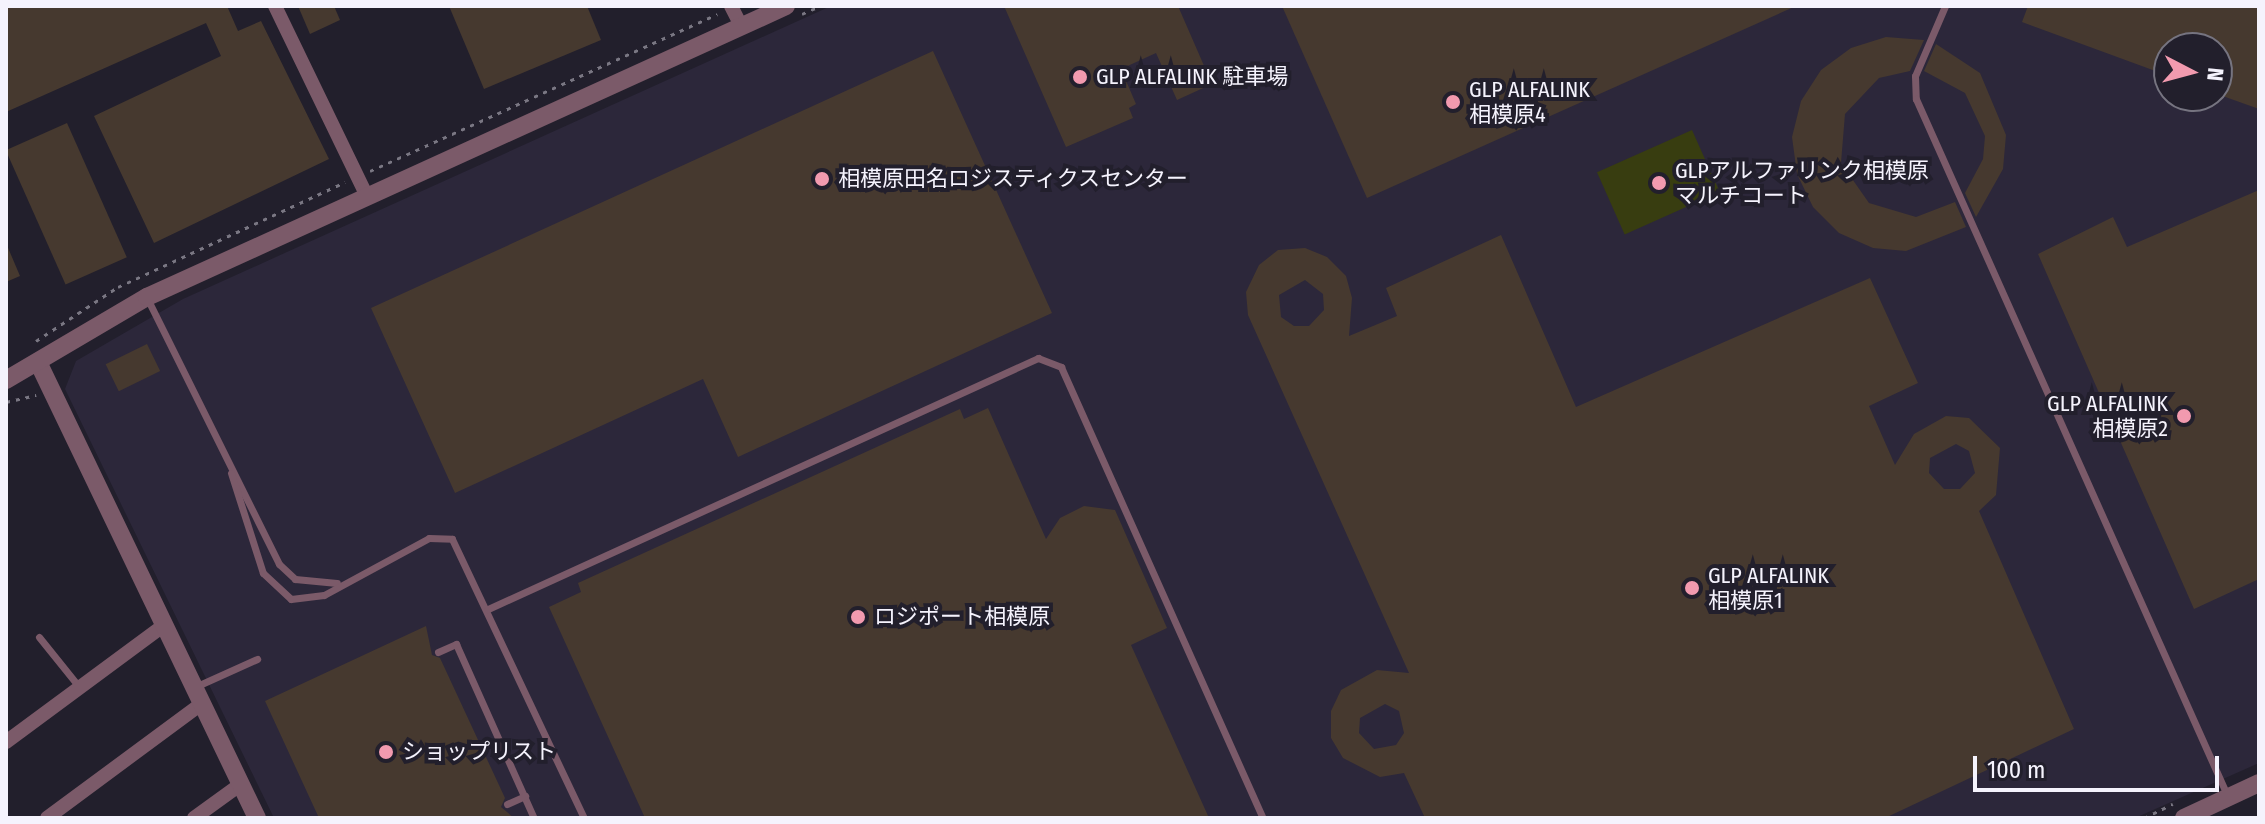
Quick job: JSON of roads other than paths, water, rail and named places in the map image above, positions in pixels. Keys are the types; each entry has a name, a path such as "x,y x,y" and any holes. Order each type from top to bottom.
{"street":[{"path":"275,6 367,196"},
{"path":"731,6 741,26"},
{"path":"6,380 147,297 786,6"},
{"path":"38,362 257,818"},
{"path":"6,742 82,691 163,626"},
{"path":"47,818 197,696"},
{"path":"2184,818 2259,783"},
{"path":"194,818 241,784"}],"lane":[{"path":"1945,6 1915,76 1916,99 2227,797"},
{"path":"147,297 231,473 279,564 295,579 339,582"},
{"path":"488,609 1038,358 1061,367 1263,818"},
{"path":"231,473 240,518 276,588 308,600 439,535 461,549 584,818"},
{"path":"39,637 82,691"},
{"path":"438,652 456,644 534,818"},
{"path":"197,696 257,659"},
{"path":"507,804 525,796"}],"place":[{"name":"GLP ALFALINK 駐車場","path":"1080,77"},
{"name":"GLP ALFALINK 相模原4","path":"1453,102"},
{"name":"相模原田名ロジスティクスセンター","path":"822,179"},
{"name":"GLPアルファリンク相模原 マルチコート","path":"1659,183"},
{"name":"GLP ALFALINK 相模原2","path":"2184,416"},
{"name":"GLP ALFALINK 相模原1","path":"1692,588"},
{"name":"ロジポート相模原","path":"858,617"},
{"name":"ショップリスト","path":"386,752"}]}
